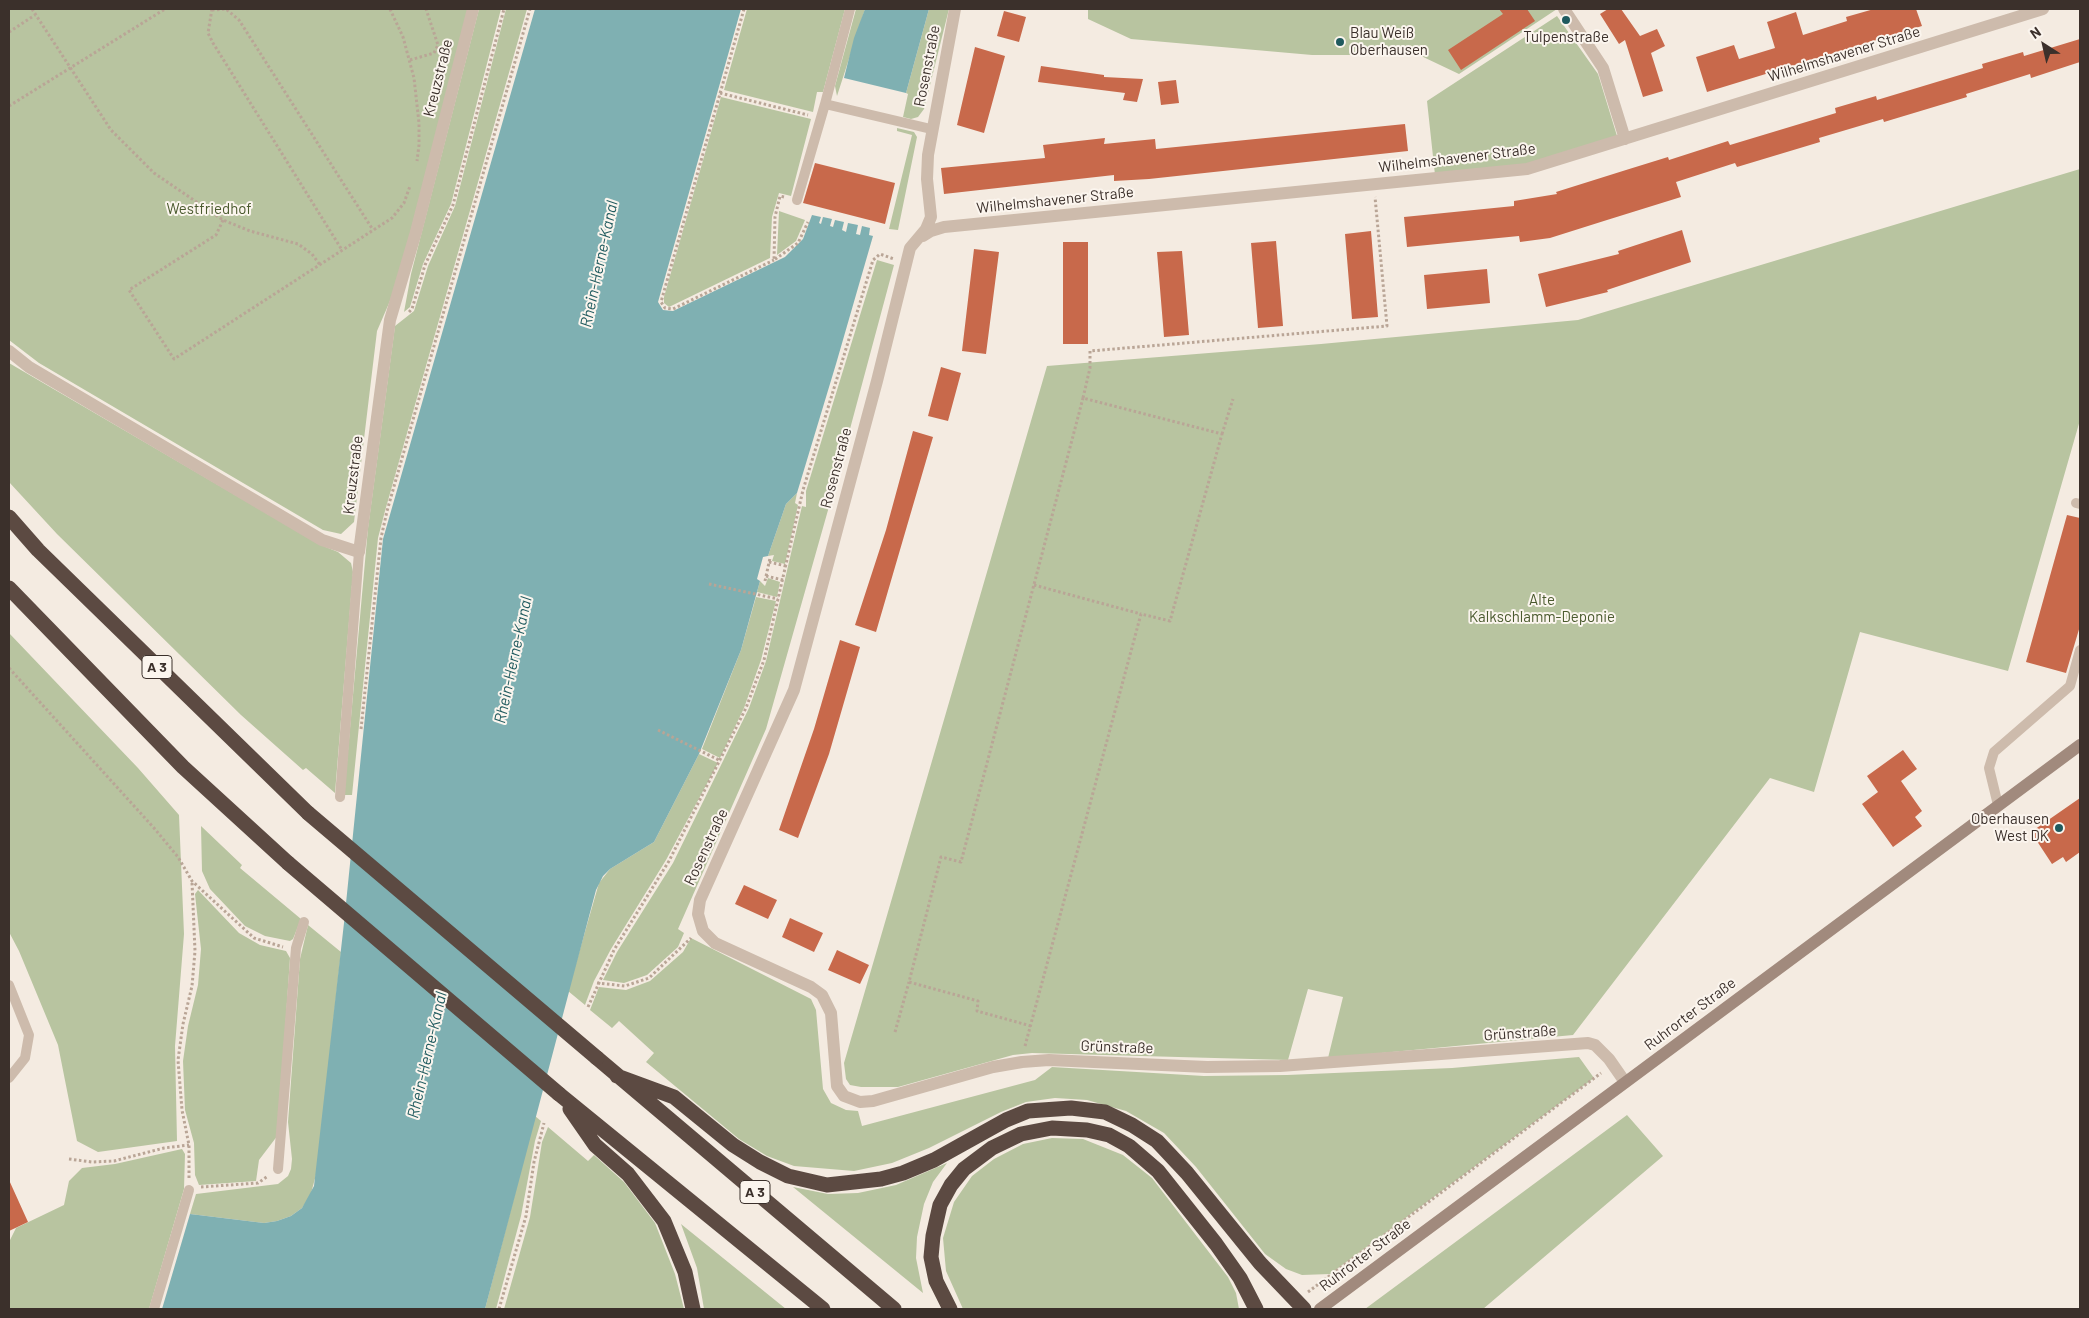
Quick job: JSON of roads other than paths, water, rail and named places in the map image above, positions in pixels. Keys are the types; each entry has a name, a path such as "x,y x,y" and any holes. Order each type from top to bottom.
{"highway":[{"name":"A 3","path":"9,518 45,557 308,813 894,1309"},
{"path":"9,588 183,767 288,863 559,1094 823,1309"},
{"path":"617,1076 674,1097 733,1145 760,1162 788,1176 827,1185 881,1179 903,1173 934,1160 1006,1120 1028,1112 1071,1108 1105,1112 1132,1125 1157,1141 1187,1173 1260,1263 1301,1305"},
{"path":"559,1094 595,1145 628,1174 664,1221 685,1272 693,1309"},
{"path":"950,1309 936,1281 931,1257 933,1236 940,1205 951,1185 964,1169 992,1148 1020,1134 1052,1128 1087,1130 1109,1135 1129,1146 1158,1171 1216,1244 1240,1278 1256,1309"}],"main road":[{"name":"Ruhrorter Straße","path":"1320,1309 2080,744"}],"street":[{"name":"Kreuzstraße","path":"359,552 390,320 416,232 473,9"},
{"name":"Rosenstraße","path":"701,926 698,914 700,900 794,690 877,381 910,248 932,217 926,180 931,129 955,9"},
{"path":"1564,9 1603,68 1625,139"},
{"name":"Wilhelmshavener Straße","path":"917,240 931,231 944,227 1527,168 1625,139 2017,13 2043,9"},
{"path":"9,351 29,367 322,540 359,552"},
{"name":"Grünstraße","path":"701,926 715,943 811,987 822,995 831,1013 837,1086 848,1099 860,1102 872,1101 993,1067 1022,1062 1058,1061 1207,1067 1280,1066 1588,1043 1595,1045 1609,1059 1625,1082"}],"lane":[{"path":"797,200 850,9"},
{"path":"825,104 931,129"},
{"path":"340,797 359,552"},
{"path":"1998,805 1989,768 1994,752 2070,686 2080,650"},
{"path":"278,1169 296,948 304,922"},
{"path":"9,986 29,1035 25,1058 9,1078"},
{"path":"154,1309 189,1190"}],"water":[{"name":"Rhein-Herne-Kanal","path":"535,9 741,9 658,302 663,310 673,311 785,257 803,239 812,215 821,217 819,223 821,224 823,217 832,219 830,226 833,227 835,220 844,222 842,230 846,232 848,223 858,225 856,234 860,235 862,226 870,228 869,235 873,236 797,493 786,504 768,556 763,557 757,579 760,581 741,650 699,754 654,842 610,869 603,876 596,890 485,1309 162,1309 190,1214 264,1223 277,1221 291,1216 302,1208 314,1186 344,923 383,539"},
{"path":"865,9 929,9 906,93 844,78 854,38"}],"place":[{"name":"Tulpenstraße","path":"1566,20"},
{"name":"Blau Weiß Oberhausen","path":"1340,42"},
{"name":"Oberhausen West DK","path":"2059,828"}],"park label":[{"name":"Westfriedhof","path":"209,209"},
{"name":"Alte Kalkschlamm-Deponie","path":"1542,608"}]}
